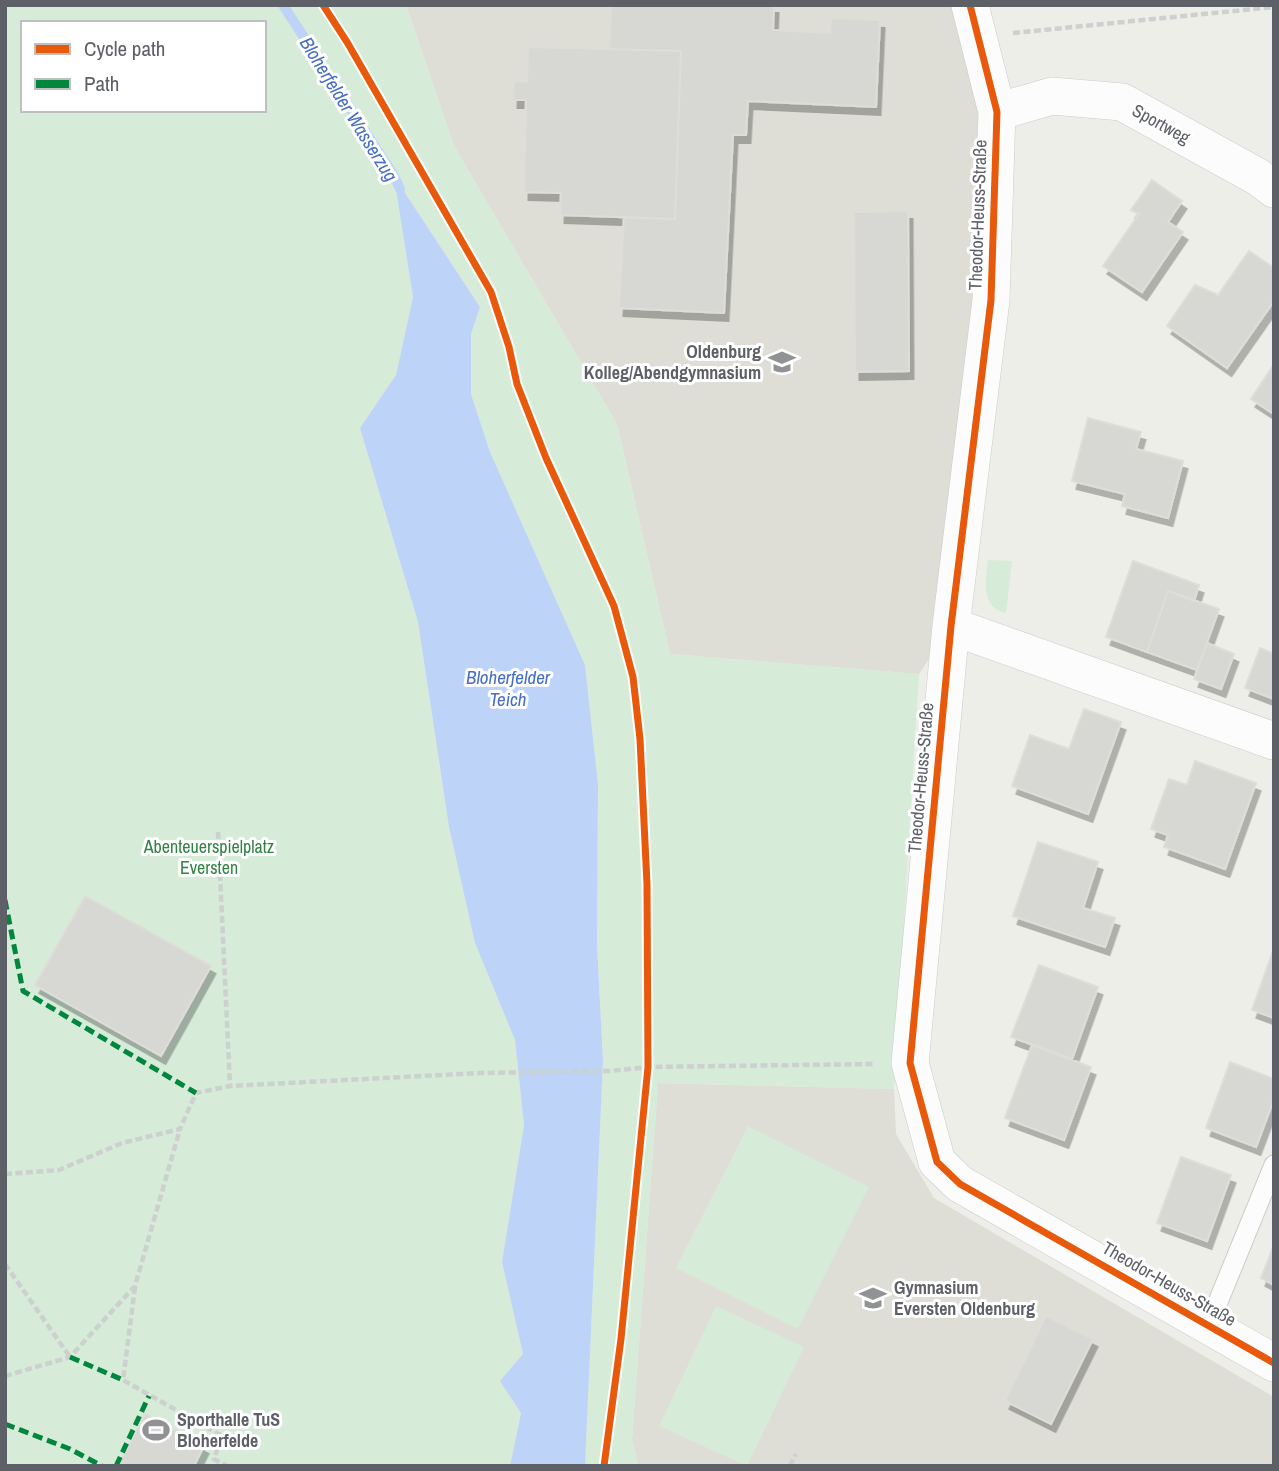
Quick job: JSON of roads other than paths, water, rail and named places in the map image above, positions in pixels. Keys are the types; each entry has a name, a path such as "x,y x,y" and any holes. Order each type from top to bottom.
{"street":[{"name":"Theodor-Heuss-Straße","path":"974,21 997,112 991,300 951,626 910,1063 937,1162 960,1184 1274,1363"},
{"name":"Sportweg","path":"997,112 1052,96 1122,102 1268,175"},
{"path":"951,626 1274,741"}],"lane":[{"name":"Theodor-Heuss-Straße","path":"1209,1324 1274,1165"}],"water":[{"name":"Bloherfelder Teich","path":"394,176 480,307 471,334 471,394 490,452 585,665 598,784 597,945 603,1061 585,1466 510,1466 521,1413 500,1381 523,1354 502,1262 524,1125 515,1040 475,943 449,827 418,622 360,428 396,375 413,297"}],"waterway":[{"name":"Bloherfelder Wasserzug","path":"283,5 400,189"}],"place":[{"name":"Oldenburg Kolleg/Abendgymnasium","path":"782,362"},
{"name":"Gymnasium Eversten Oldenburg","path":"873,1298"},
{"name":"Sporthalle TuS Bloherfelde","path":"156,1430"}],"park label":[{"name":"Abenteuerspielplatz Eversten","path":"209,857"}]}
